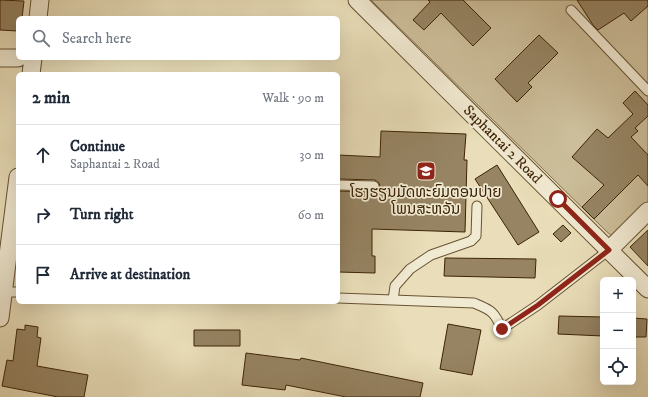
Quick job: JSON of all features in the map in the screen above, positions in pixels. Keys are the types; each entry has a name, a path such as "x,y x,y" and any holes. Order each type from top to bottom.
{"street":[{"path":"38,16 40,0"},
{"name":"Saphantai 2 Road","path":"357,0 648,289"},
{"path":"0,58 16,58"},
{"path":"31,72 33,60"},
{"path":"0,318 11,292 16,210"},
{"path":"609,250 648,210"}],"lane":[{"path":"571,10 648,91"},
{"path":"340,185 374,186"},
{"path":"393,300 396,286 410,269 431,255 471,241 476,236 477,206"},
{"path":"340,298 474,303 490,310 496,316 502,329 538,305 609,250"}],"shaded area":[{"path":"371,0 648,0 648,204 614,238"}],"building":[{"path":"0,0 24,1 22,16 16,16 16,31 0,30"},
{"path":"428,0 463,0 491,28 473,46 441,13 424,30 413,20 430,2"},
{"path":"577,0 648,0 648,6 631,21 624,13 598,30 593,25"},
{"path":"539,35 558,53 528,83 532,87 517,102 495,79"},
{"path":"635,91 648,105 648,116 635,128 638,131 631,137 648,155 648,186 638,175 594,219 582,207 604,185 572,157 597,129 608,138 633,114 623,103"},
{"path":"381,131 466,134 464,160 467,160 465,232 372,229 372,256 375,256 375,273 340,272 340,191 374,192 379,189 380,186 375,180 340,179 340,155 380,157"},
{"path":"497,165 539,232 518,245 475,179"},
{"path":"563,225 571,233 561,242 553,234"},
{"path":"648,230 648,266 630,247"},
{"path":"445,258 536,259 535,278 444,276"},
{"path":"559,316 600,317 600,336 558,334"},
{"path":"636,318 647,319 646,337 636,337"},
{"path":"448,324 481,330 472,375 440,369"},
{"path":"25,325 38,327 37,337 41,338 37,366 88,375 84,397 58,397 2,386 7,360 13,361 17,329 25,330"},
{"path":"194,330 240,330 240,346 194,346"},
{"path":"246,353 300,360 301,358 423,383 420,397 346,397 286,385 285,390 242,385"}],"place":[{"name":"ໂຮງຮຽນມັດທະຍົມຕອນປາຍ ໂພນສະຫວັນ","path":"426,171"}],"route":[{"path":"502,329 538,305 609,250 558,199"}]}
